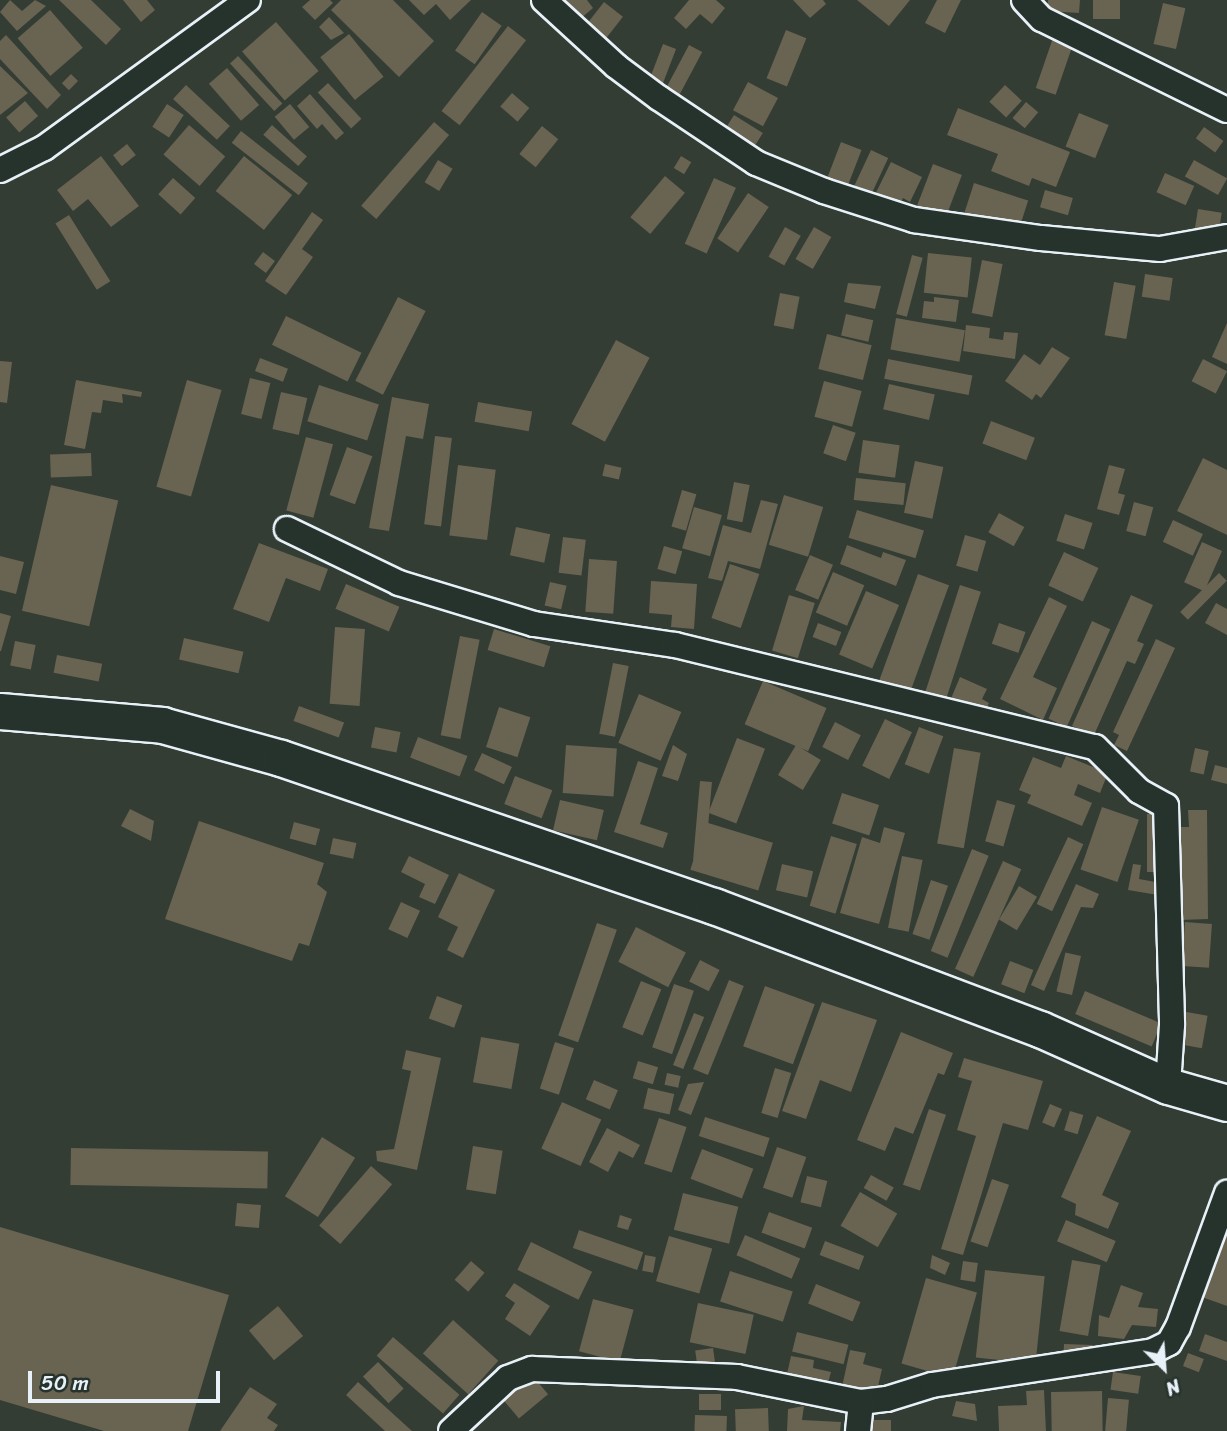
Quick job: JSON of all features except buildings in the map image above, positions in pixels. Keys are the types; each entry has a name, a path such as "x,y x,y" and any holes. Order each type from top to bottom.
{"main road":[{"path":"0,710 162,725 281,758 714,906 1040,1029 1168,1086 1227,1103"}],"street":[{"path":"0,170 44,148 248,0"},
{"path":"544,0 616,66 659,98 756,163 824,191 914,220 1041,238 1160,249 1227,237"},
{"path":"1024,0 1042,19 1227,110"},
{"path":"287,529 399,583 534,624 675,645 1095,747 1139,791 1166,806 1172,1025 1168,1086"},
{"path":"452,1431 508,1378 532,1369 737,1377 861,1402 932,1385 1153,1351 1169,1343 1227,1194"},
{"path":"858,1431 861,1402"}]}
